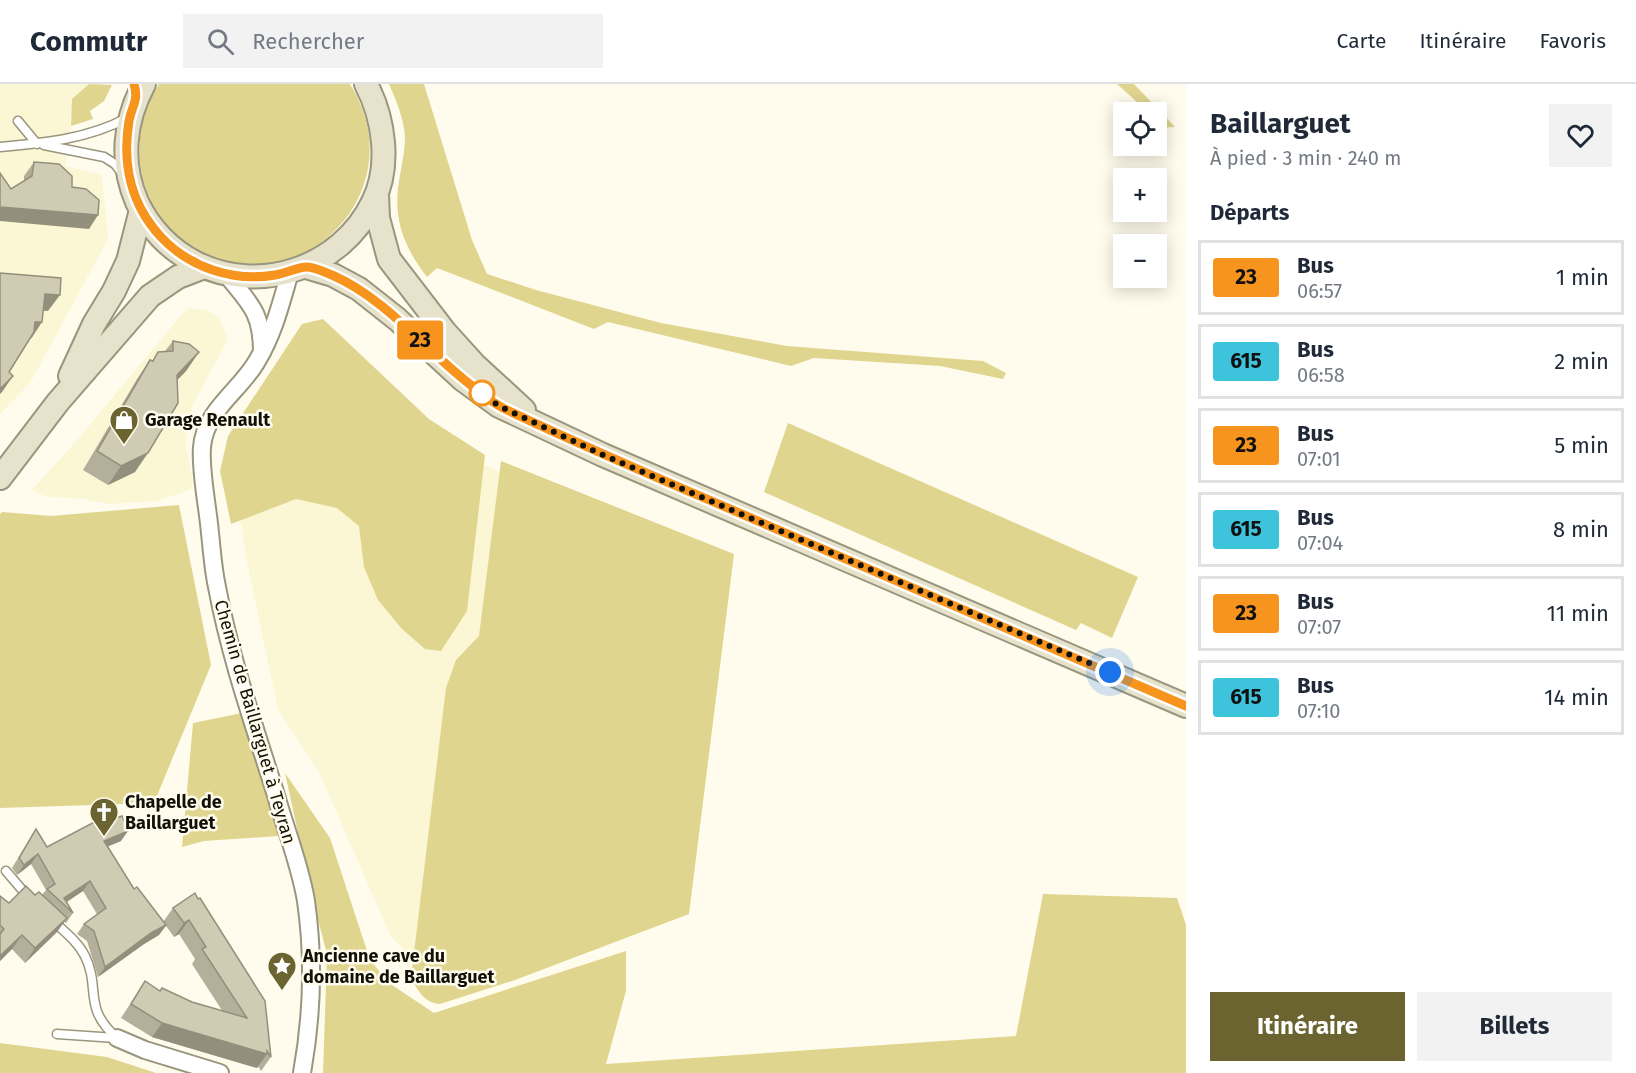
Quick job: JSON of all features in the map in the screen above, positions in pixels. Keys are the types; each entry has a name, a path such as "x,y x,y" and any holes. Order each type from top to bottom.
{"main road":[{"path":"366,84 373,98 382,131 382,158 377,192 378,218 389,259 445,332 474,364 535,422"},
{"path":"136,95 126,154 130,182 141,210 160,237 170,246 204,267 226,274 257,278 298,269 328,254 346,238 368,210 377,192"},
{"path":"58,402 94,324 114,291 128,261 141,210"},
{"path":"0,478 58,402 150,296 178,277 204,267"},
{"path":"298,269 333,275 359,289 397,319 462,379 499,406 603,455 1186,706"}],"street":[{"name":"Chemin de Baillarguet à Teyran","path":"298,269 270,338 249,373 222,403 212,418 202,450 216,584 225,627 296,861 306,903 310,946 310,985 309,1016 302,1073"},
{"path":"226,274 253,309 261,326 261,354"},
{"path":"117,1038 145,1050 220,1073"}],"lane":[{"path":"0,147 37,144 84,135 136,95"},
{"path":"18,121 37,144 104,157 115,164 130,182"},
{"path":"6,871 32,902"},
{"path":"48,916 75,942 85,956 98,1015 117,1038"},
{"path":"57,1034 117,1038"}],"shaded area":[{"path":"0,84 89,84 72,100 65,166 102,175 108,239 30,383 0,414"},
{"path":"89,84 112,85 104,101 90,111 93,119 71,126 72,99"},
{"path":"159,84 350,84 367,125 369,165 357,201 334,232 303,253 266,264 227,261 186,242 171,229 152,204 142,175 139,152 141,128 147,105"},
{"path":"389,84 424,84 472,240 487,274 536,290 661,323 787,346 983,361 1006,373 1003,379 940,366 814,358 791,366 608,322 594,329 437,268 427,277 413,257 400,224 397,201 405,137 397,103"},
{"path":"1117,84 1134,84 1151,102 1137,102"},
{"path":"1167,119 1175,127 1167,127"},
{"path":"189,308 207,310 219,318 227,341 193,404 185,441 193,482 190,490 156,501 109,504 44,496 32,490 79,438"},
{"path":"323,319 429,419 485,455 467,611 441,651 425,649 402,629 378,600 364,567 359,526 337,508 296,499 231,524 220,471 228,436 302,324"},
{"path":"788,423 1138,577 1112,638 1081,623 1076,630 764,492"},
{"path":"473,460 718,568 436,984 390,935 320,774 278,710 246,557 235,485"},
{"path":"501,461 734,554 689,914 515,980 440,1004 426,998 411,978 446,688 456,660 479,636"},
{"path":"179,505 211,665 154,803 0,808 0,514 2,512 51,516"},
{"path":"242,713 279,836 204,841 182,847 193,723"},
{"path":"285,773 330,838 370,960 389,983 434,1013 626,951 626,991 606,1064 1016,1036 1043,894 1177,898 1186,925 1186,1073 323,1073 327,954"},
{"path":"0,1043 107,1057 156,1073 0,1073"}],"building":[{"path":"34,162 59,164 72,176 72,187 86,189 99,200 98,215 1,207 0,221 0,173 11,189 32,176"},
{"path":"0,273 61,278 60,295 45,294 42,322 35,322 34,332 9,372 13,376 0,389"},
{"name":"Garage Renault","path":"173,341 189,344 199,352 177,375 178,403 148,453 121,466 97,451 150,360 153,361 158,352 173,351"},
{"path":"122,816 128,831 104,841 134,889 137,887 166,925 151,933 105,967 94,931 84,924 106,908 90,881 64,898 73,913 47,889 55,884 38,854 24,865 19,858 36,829 47,847 102,818 104,822"},
{"path":"26,886 35,895 39,892 67,918 35,948 22,935 0,956 0,934 4,929 0,925 0,896 9,903"},
{"path":"195,893 265,1001 271,1057 267,1051 267,1054 162,1023 131,1004 145,981 160,991 162,988 192,1002 247,1018 202,949 206,947 189,920 184,923 173,908"}],"bus line":[{"name":"23","path":"134,84 138,95 130,116 126,154 130,182 141,210 160,237 192,261 215,272 237,277 257,278 279,275 306,267 333,275 359,289 397,319 462,379 499,406 603,455 1186,706"}],"place":[{"name":"Garage Renault","path":"124,446"},
{"name":"Chapelle de Baillarguet","path":"104,838"},
{"name":"Ancienne cave du domaine de Baillarguet","path":"282,992"}],"route":[{"path":"482,393 480,392 499,406 603,455 1110,672"}]}
